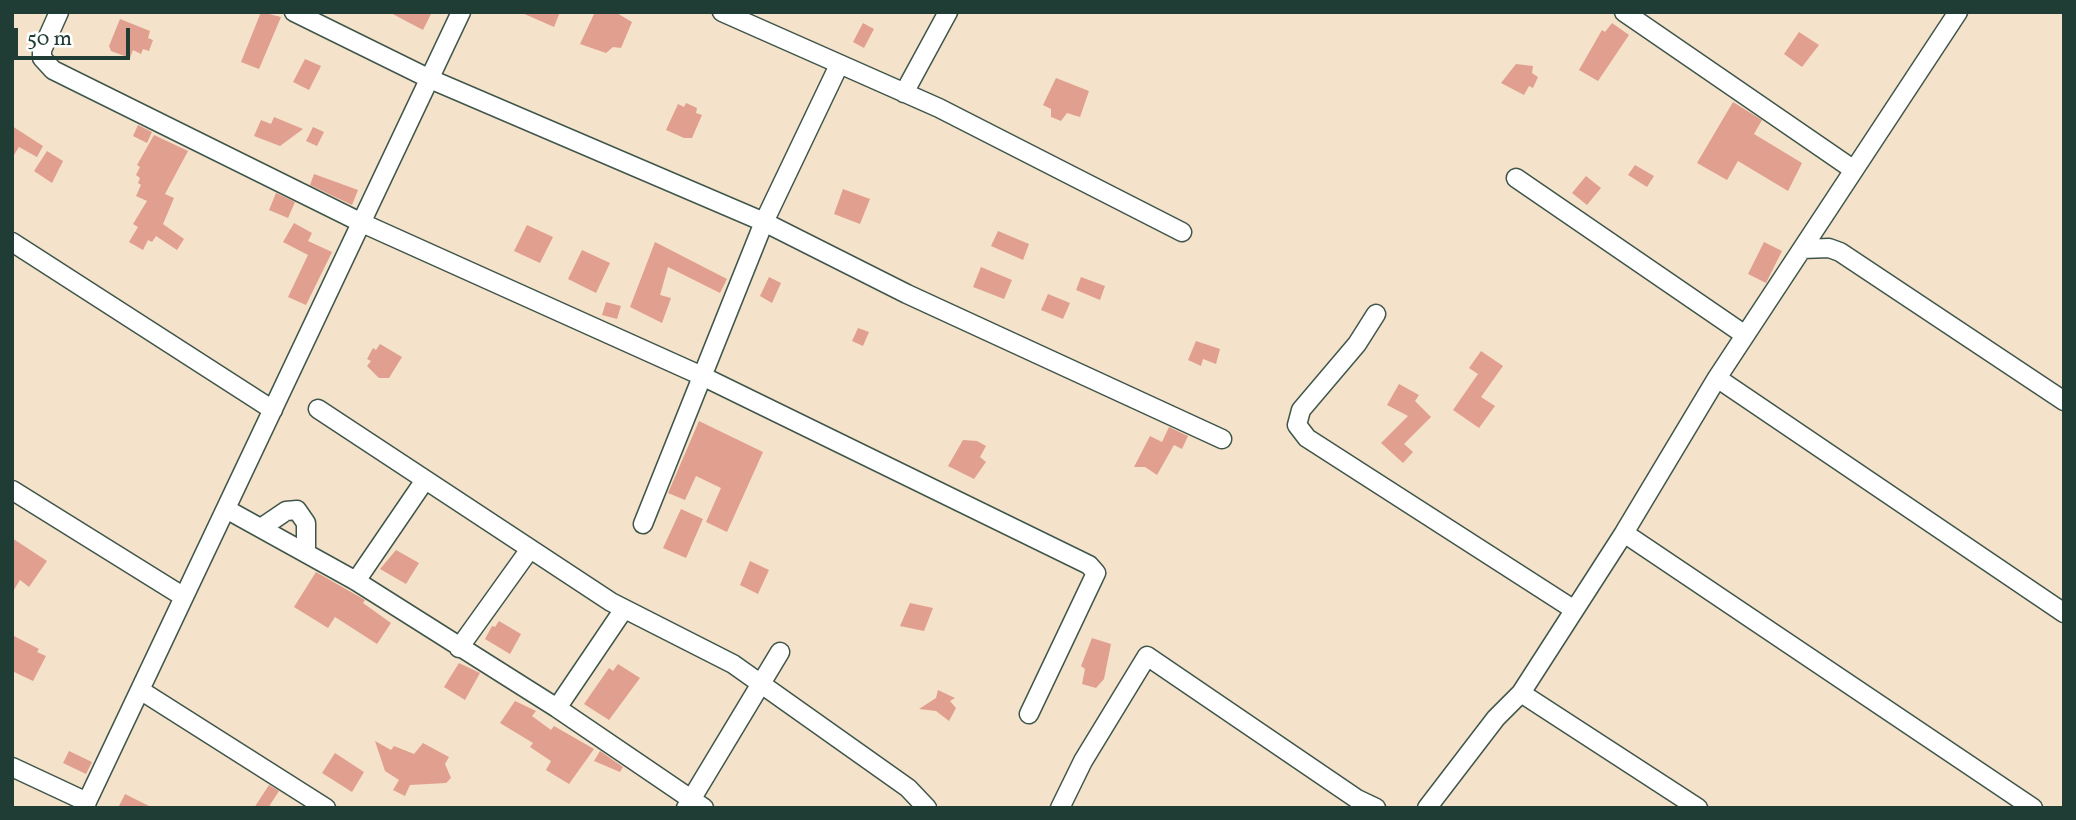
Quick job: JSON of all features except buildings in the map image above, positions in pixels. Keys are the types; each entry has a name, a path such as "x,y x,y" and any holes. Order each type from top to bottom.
{"street":[{"path":"59,12 42,50 43,58 53,70 362,223 702,376 1089,565 1096,573 1029,714"},
{"path":"294,12 430,79 764,222 907,294 1222,439"},
{"path":"12,767 86,805 461,12"},
{"path":"722,12 904,93 1050,163 1182,232"},
{"path":"904,93 947,12"},
{"path":"1624,12 1854,170"},
{"path":"1427,808 1496,718 1521,693 1573,609 1625,533 1717,378 1958,12"},
{"path":"643,524 764,222 839,65"},
{"path":"1516,178 1745,335"},
{"path":"12,242 273,410"},
{"path":"1802,249 1829,248 1840,252 2064,401"},
{"path":"1376,314 1357,344 1301,410 1297,425 1307,438 1573,609"},
{"path":"1717,378 2064,613"},
{"path":"318,409 624,608 733,664 908,789 927,808"},
{"path":"356,581 425,480"},
{"path":"12,490 184,597"},
{"path":"226,509 356,581 458,648 557,708 694,805 780,652"},
{"path":"261,528 286,511 297,510 306,523 306,553"},
{"path":"1625,533 2033,808"},
{"path":"458,648 530,549"},
{"path":"557,708 624,608"},
{"path":"1060,808 1083,761 1147,656 1357,799 1376,808"},
{"path":"140,690 326,808"},
{"path":"1521,693 1698,808"}]}
